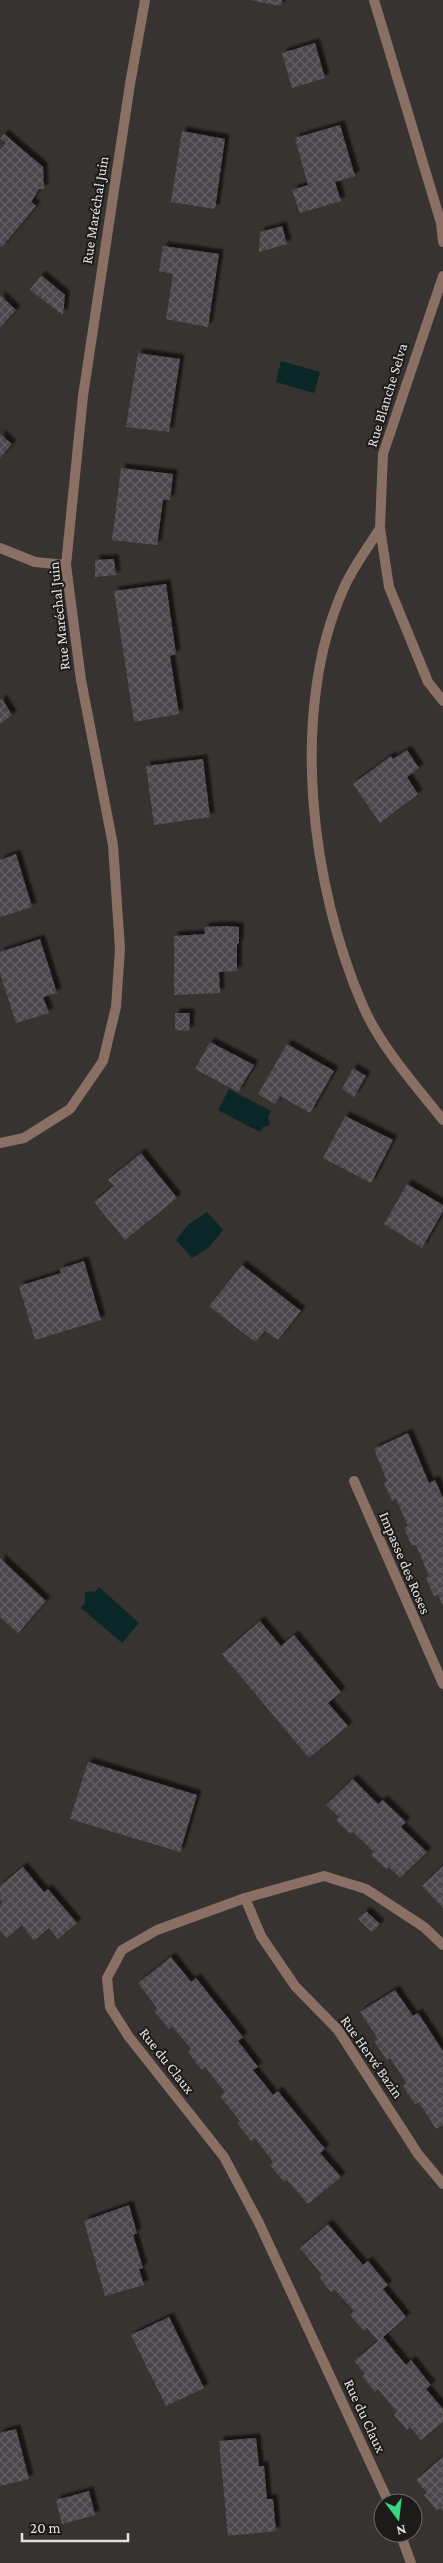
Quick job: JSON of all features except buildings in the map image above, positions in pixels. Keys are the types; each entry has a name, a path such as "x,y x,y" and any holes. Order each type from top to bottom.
{"street":[{"name":"Rue Maréchal Juin","path":"0,1143 24,1138 70,1109 103,1061 116,1007 120,949 113,845 81,680 66,565 83,396 130,84 145,0"},
{"path":"374,0 439,214 443,242"},
{"name":"Rue Blanche Selva","path":"443,276 383,454 380,528 389,587 428,682 443,702"},
{"path":"380,528 343,589 320,658 311,751 314,815 326,887 342,948 363,1007 399,1066 443,1120"},
{"path":"0,548 35,562 66,565"},
{"name":"Impasse des Roses","path":"354,1481 443,1684"},
{"name":"Rue du Claux","path":"384,2493 259,2223 224,2157 129,2037 110,2007 107,1978 122,1950 157,1930 245,1898 324,1876 366,1889 424,1927 443,1945"},
{"name":"Rue Hervé Bazin","path":"245,1898 261,1936 295,1986 338,2030 418,2154 443,2184"},
{"path":"404,2543 411,2563"}],"water":[{"path":"281,361 320,372 314,393 276,382"},
{"path":"229,1089 271,1111 268,1117 270,1125 263,1127 260,1132 218,1110"},
{"path":"207,1212 223,1230 209,1247 192,1258 176,1240 189,1224"},
{"path":"99,1587 139,1623 122,1643 81,1608 85,1603 85,1593 95,1592"}]}
